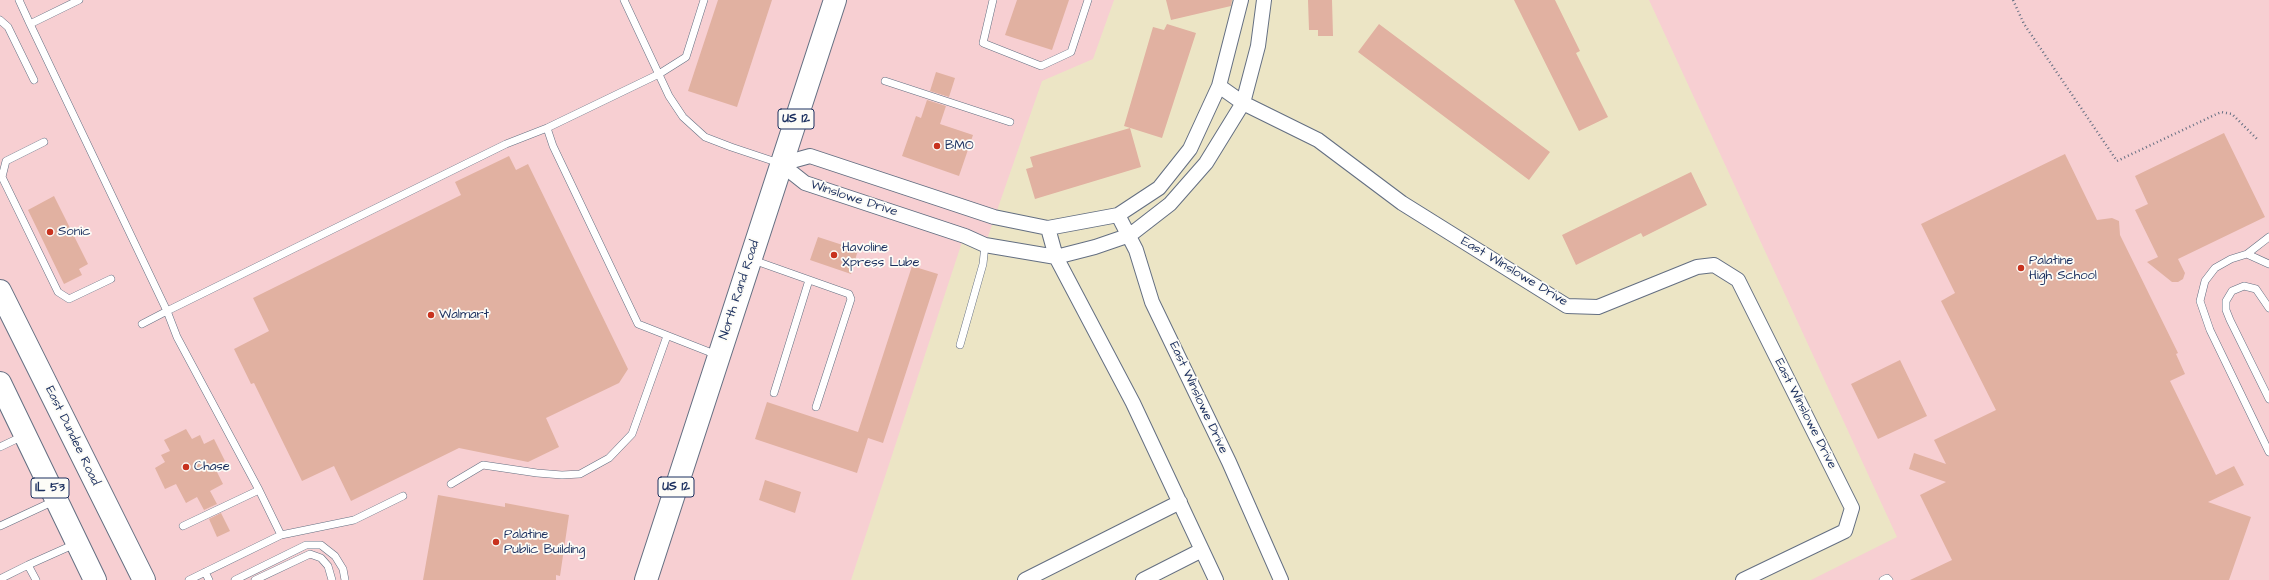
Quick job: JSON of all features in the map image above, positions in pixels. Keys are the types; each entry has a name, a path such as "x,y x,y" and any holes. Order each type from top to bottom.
{"main road":[{"name":"North Rand Road","path":"646,580 835,0"},
{"name":"East Dundee Road","path":"0,291 144,580"},
{"name":"IL 53","path":"0,383 95,580"}],"street":[{"name":"Winslowe Drive","path":"781,164 810,156 994,217 1048,228 1118,216 1159,188 1190,149 1219,86 1241,0"},
{"name":"Winslowe Drive","path":"781,164 806,183 965,236 985,245 1056,257 1095,247 1130,235 1170,204 1206,163 1243,103 1258,46 1264,0"},
{"name":"East Winslowe Drive","path":"1219,86 1243,103 1318,140 1402,203 1567,306 1598,307 1697,267 1714,265 1738,280 1852,508 1845,531 1743,580"},
{"name":"East Winslowe Drive","path":"1118,216 1130,235 1152,302 1229,462 1281,580"},
{"path":"1048,228 1056,257 1133,403 1216,580"},
{"path":"1025,580 1180,502"},
{"path":"1143,580 1202,550"}],"lane":[{"path":"19,0 167,311 177,337 259,490 281,535"},
{"path":"30,24 79,0"},
{"path":"624,0 669,96 683,118 705,137 731,148 781,164"},
{"path":"142,324 506,144 547,128 659,74 686,57 704,0"},
{"path":"993,0 983,43 1041,66 1071,52 1088,0"},
{"path":"0,20 8,27 34,80"},
{"path":"885,81 1010,122"},
{"path":"547,128 553,146 638,324 719,356"},
{"path":"44,142 6,161 2,177 8,191 58,292 69,299 111,279"},
{"path":"2269,237 2247,254 2231,259 2214,268 2205,281 2200,301 2210,330 2269,452"},
{"path":"960,345 983,264 985,245"},
{"path":"2247,254 2269,264"},
{"path":"750,259 849,294 852,299 816,407"},
{"path":"774,393 809,280"},
{"path":"2269,308 2256,289 2244,286 2232,291 2226,301 2226,310 2230,320 2269,399"},
{"path":"451,484 483,465 537,473 580,474 609,458 632,434 667,336"},
{"path":"0,447 25,435"},
{"path":"183,526 259,490"},
{"path":"188,580 281,535 354,520 403,496"},
{"path":"0,526 56,500"},
{"path":"0,578 77,543"},
{"path":"235,580 306,545 320,545 335,556 343,569 345,580"},
{"path":"255,580 310,554 321,558 328,566 332,580"},
{"path":"28,565 36,580"},
{"path":"205,572 209,580"},
{"path":"1883,580 1887,578 1888,580"}],"path":[{"path":"2013,0 2024,24 2117,161 2221,112 2232,114 2257,139"}],"shaded area":[{"path":"0,0 1114,0 1093,59 1042,81 985,245 964,236 851,580 0,580"},
{"name":"Palatine High School","path":"1649,0 2269,0 2269,580 1811,580 1897,537"}],"building":[{"path":"718,0 772,0 737,107 688,91"},
{"path":"1017,0 1069,0 1052,50 1005,35"},
{"path":"1166,0 1232,0 1231,6 1171,20"},
{"path":"1308,0 1332,0 1333,36 1318,36 1318,30 1309,30"},
{"path":"1514,0 1555,0 1580,51 1576,53 1608,117 1579,131"},
{"path":"1167,24 1196,33 1162,138 1124,126 1153,27 1164,30"},
{"path":"1379,24 1550,152 1529,180 1358,52"},
{"path":"936,72 955,78 949,97 930,91"},
{"name":"BMO","path":"927,100 946,106 940,124 973,135 959,176 902,156 916,116 921,118"},
{"path":"1130,128 1141,167 1035,199 1026,169 1033,167 1030,157"},
{"path":"2224,133 2265,217 2178,259 2185,273 2183,279 2178,282 2172,282 2147,262 2158,257 2135,210 2148,204 2135,176"},
{"path":"2065,154 2097,220 2112,218 2119,221 2120,235 2178,353 2176,354 2185,374 2170,381 2216,475 2234,466 2244,485 2208,502 2251,517 2229,580 1910,580 1952,560 1920,495 1946,482 1909,469 1914,453 1946,464 1934,440 1996,410 1941,301 1955,293 1921,224"},
{"name":"Walmart","path":"509,156 516,170 528,164 628,369 619,383 546,418 559,447 528,462 459,448 351,501 334,466 302,481 254,383 251,384 234,349 269,331 253,298 461,195 455,182"},
{"path":"1691,172 1707,205 1643,237 1641,233 1576,265 1562,235"},
{"path":"54,196 88,264 79,269 82,275 64,284 28,210"},
{"name":"Havoline Xpress Lube","path":"818,237 858,250 851,274 810,260"},
{"path":"912,266 938,274 883,443 868,438 857,473 755,439 767,402 858,432"},
{"path":"1900,360 1927,416 1878,439 1851,384"},
{"name":"Chase","path":"186,429 192,439 200,435 204,444 214,439 225,461 214,466 223,484 210,491 217,504 204,510 197,497 186,503 176,484 165,489 155,468 165,462 161,455 170,451 164,440"},
{"path":"765,480 801,492 795,513 759,500"},
{"name":"Palatine Public Building","path":"438,495 505,507 505,503 569,515 560,576 556,575 556,580 423,580"},
{"path":"221,513 230,531 217,537 209,519"}],"place":[{"name":"BMO","path":"937,146"},
{"name":"Sonic","path":"50,232"},
{"name":"Havoline Xpress Lube","path":"834,255"},
{"name":"Palatine High School","path":"2021,268"},
{"name":"Walmart","path":"431,315"},
{"name":"Chase","path":"186,467"},
{"name":"Palatine Public Building","path":"496,542"}]}
